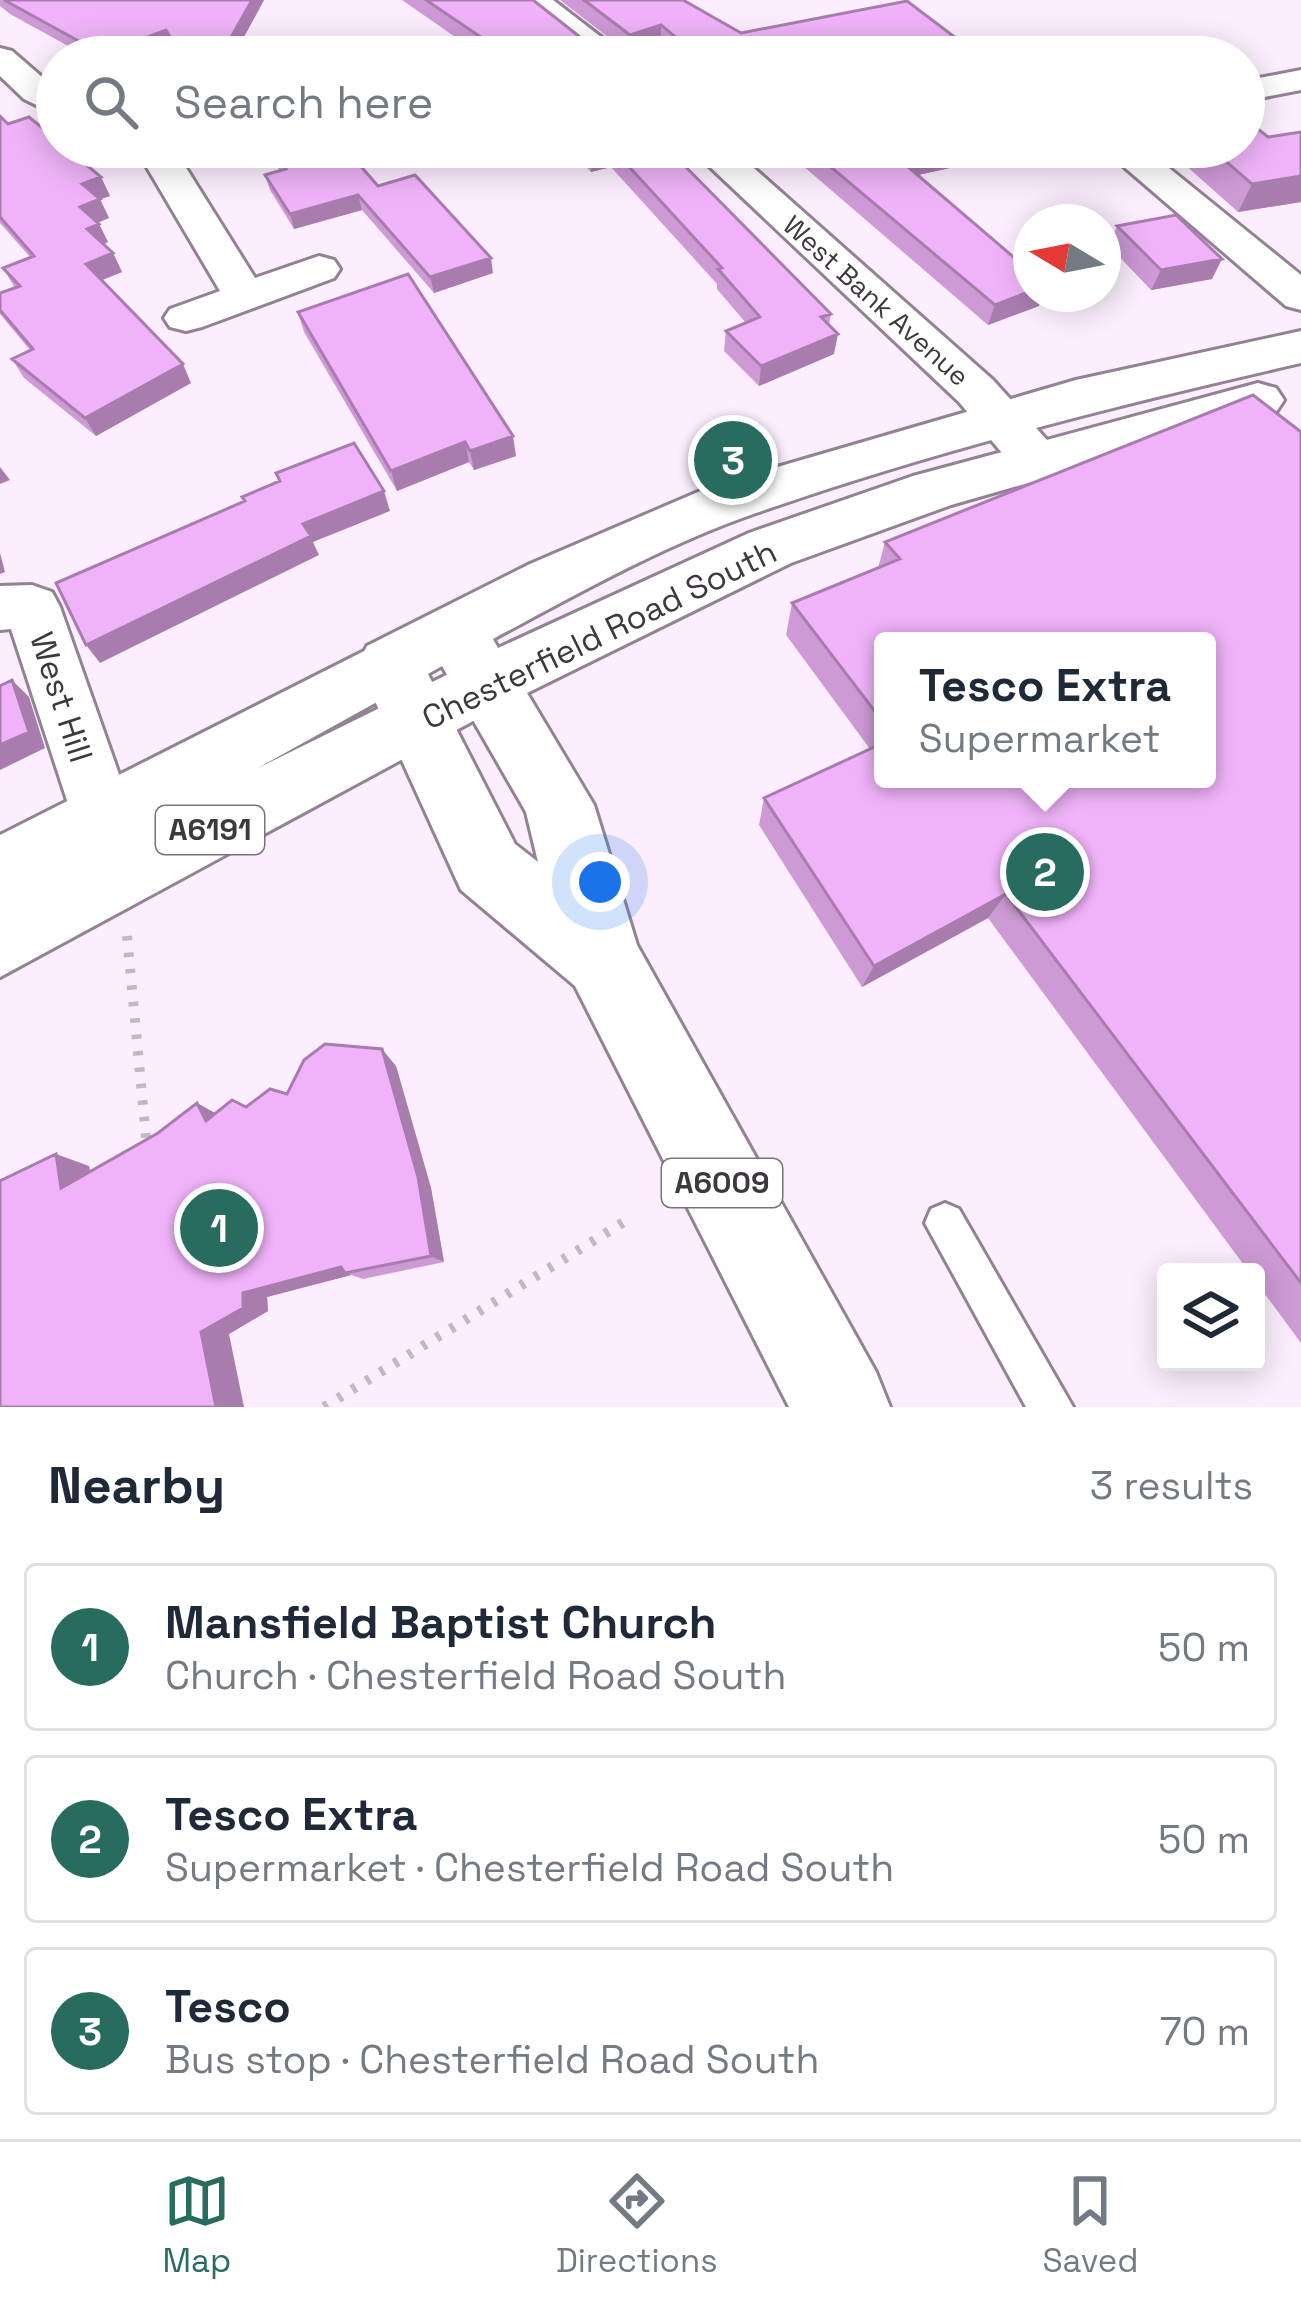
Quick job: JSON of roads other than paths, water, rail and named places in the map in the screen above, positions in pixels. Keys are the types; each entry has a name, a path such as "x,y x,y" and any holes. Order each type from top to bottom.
{"main road":[{"name":"Chesterfield Road South","path":"0,940 405,692 471,657 934,490 1018,440 1301,347"},
{"name":"Chesterfield Road South","path":"1018,440 1200,413 1301,391"},
{"name":"A6009","path":"471,657 559,805 602,958 842,1407"},
{"name":"Chesterfield Road South","path":"0,873 102,818 405,692"},
{"name":"A6009","path":"405,692 487,866 602,958"}],"street":[{"path":"533,0 582,36"},
{"path":"0,58 36,92"},
{"path":"1265,87 1301,80"},
{"path":"167,168 245,297"},
{"name":"West Bank Avenue","path":"730,168 1018,440"},
{"path":"1145,168 1301,297"},
{"path":"186,318 320,269"},
{"name":"West Hill","path":"0,608 32,607 102,818"}],"lane":[{"path":"945,1223 1052,1407"}],"place":[{"name":"Tesco","path":"733,460"},
{"name":"Tesco Extra","path":"1045,872"},
{"name":"Mansfield Baptist Church","path":"219,1228"}]}
